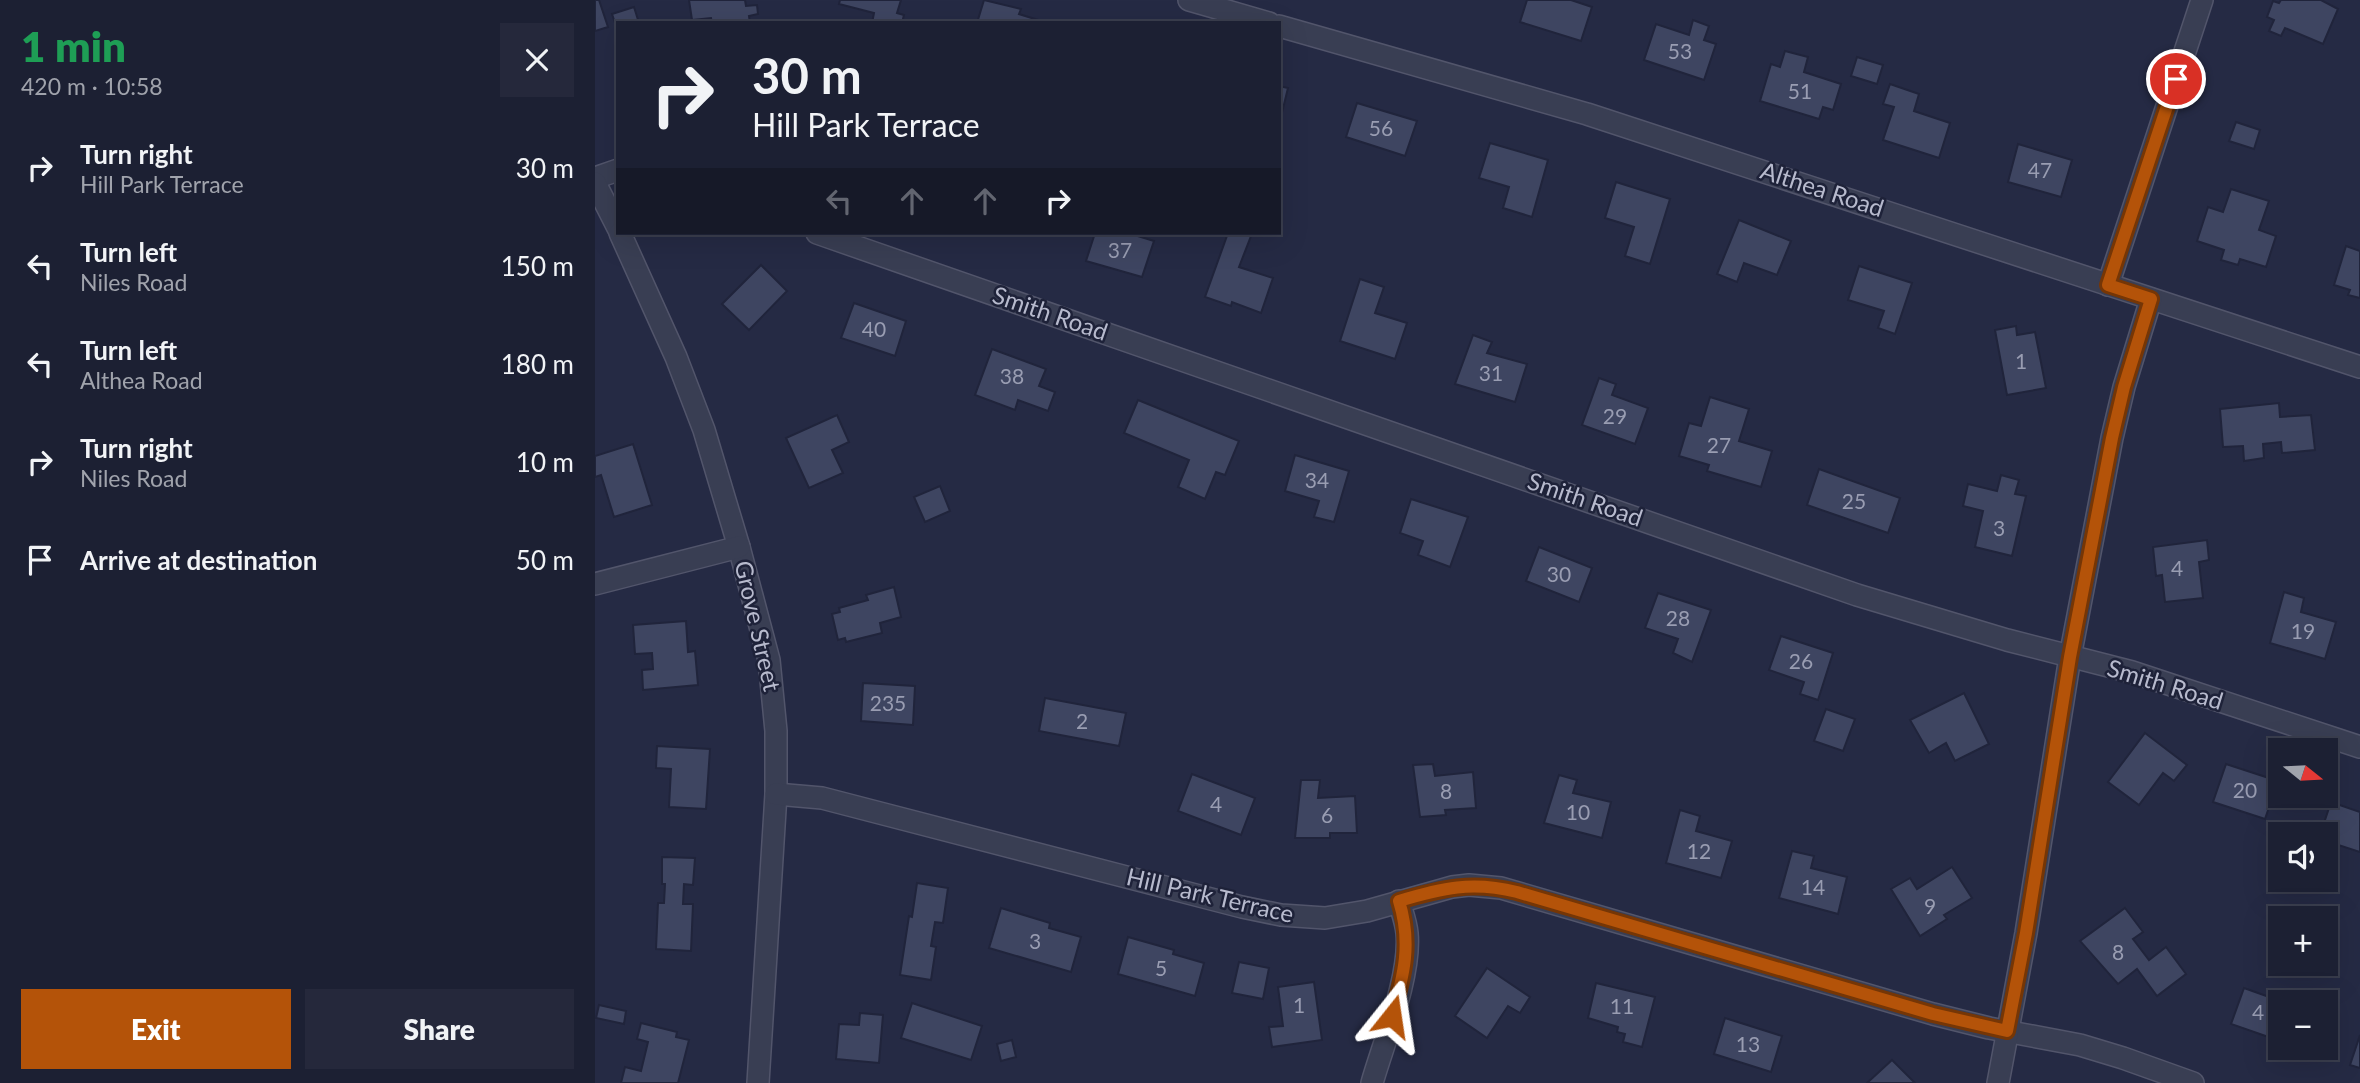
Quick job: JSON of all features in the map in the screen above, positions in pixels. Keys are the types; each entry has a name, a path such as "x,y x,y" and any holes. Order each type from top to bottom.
{"street":[{"path":"1189,0 1262,21"},
{"path":"2108,285 2202,0"},
{"name":"Althea Road","path":"1281,27 1587,114 2360,367"},
{"path":"616,171 595,180 616,224"},
{"name":"Grove Street","path":"621,235 660,318 691,394 715,463 769,660 776,731 776,794 758,1083"},
{"name":"Smith Road","path":"823,235 1857,595 1959,627 2131,672 2360,747"},
{"path":"1998,1083 2026,933 2070,657 2112,438 2124,387 2151,299"},
{"path":"595,584 739,547"},
{"name":"Hill Park Terrace","path":"776,794 805,795 839,803 1281,915 1325,918 1367,911 1452,887 1469,885 1501,888 1933,1014 2080,1045 2193,1083"},
{"path":"1372,1083 1398,994 1406,954 1407,935 1399,901"}],"building":[{"path":"595,0 599,0 608,27 595,31"},
{"path":"689,0 745,0 746,6 757,5 758,14 749,16 750,21 712,21 711,18 692,20"},
{"path":"840,0 901,0 897,13 904,15 902,21 872,21 874,13 839,4"},
{"path":"984,0 1021,9 1019,14 1038,20 1038,21 978,21"},
{"path":"1527,0 1571,0 1592,7 1581,41 1520,22"},
{"path":"2281,0 2321,0 2338,9 2323,44 2285,28 2281,36 2269,31 2274,20 2267,17 2273,1 2279,3"},
{"path":"634,7 638,21 616,21 616,26 612,14"},
{"path":"1693,20 1709,26 1704,40 1716,44 1704,80 1644,60 1656,24 1689,35"},
{"path":"1785,51 1808,57 1804,72 1841,84 1833,110 1823,107 1819,119 1760,101 1771,64 1780,67"},
{"path":"1857,57 1883,65 1877,84 1851,76"},
{"path":"1890,84 1919,94 1914,111 1950,123 1939,158 1883,140 1894,107 1883,104"},
{"path":"1281,86 1288,88 1281,117"},
{"path":"1357,103 1417,121 1405,156 1346,137"},
{"path":"2236,122 2260,130 2254,149 2229,141"},
{"path":"1490,143 1548,160 1532,217 1503,208 1509,187 1479,178"},
{"path":"2018,144 2072,160 2061,197 2008,182"},
{"path":"1616,182 1670,199 1650,264 1625,256 1634,227 1605,218"},
{"path":"2231,189 2269,201 2259,230 2276,236 2266,267 2240,259 2238,265 2221,260 2224,250 2197,241 2208,207 2223,212"},
{"path":"1739,220 1791,241 1777,275 1744,263 1737,282 1717,274"},
{"path":"1094,235 1134,235 1154,241 1142,277 1086,261"},
{"path":"1227,235 1251,236 1239,267 1273,278 1261,313 1232,302 1231,306 1205,297"},
{"path":"2346,246 2360,251 2360,298 2348,295 2350,290 2334,285"},
{"path":"761,265 787,291 749,330 722,304"},
{"path":"1859,266 1912,283 1895,334 1878,328 1884,311 1848,300"},
{"path":"1360,279 1384,287 1375,313 1407,323 1395,359 1340,341"},
{"path":"854,303 906,321 895,356 841,338"},
{"path":"2016,326 2017,335 2035,332 2046,388 2007,395 1995,330"},
{"path":"1473,335 1492,342 1487,353 1527,364 1515,402 1455,384"},
{"path":"992,349 1046,369 1039,386 1055,392 1048,411 1018,400 1015,410 975,395"},
{"path":"1599,378 1616,384 1612,395 1648,408 1635,444 1582,425"},
{"path":"1710,397 1749,409 1739,441 1772,451 1761,487 1707,471 1709,465 1679,456 1689,423 1701,426"},
{"path":"1138,400 1239,441 1225,475 1216,472 1205,499 1178,487 1189,460 1124,433"},
{"path":"2279,403 2280,417 2311,415 2315,450 2282,453 2281,442 2263,444 2264,458 2244,461 2243,446 2223,447 2220,409"},
{"path":"837,415 849,442 832,450 843,473 809,488 786,438"},
{"path":"633,444 652,505 614,517 601,475 595,477 595,456"},
{"path":"1295,455 1349,471 1334,522 1314,517 1319,501 1285,491"},
{"path":"1819,469 1900,498 1888,533 1807,505"},
{"path":"2001,475 2019,480 2015,494 2026,496 2012,556 1975,547 1983,511 1963,506 1968,484 1997,491"},
{"path":"940,486 950,511 925,522 914,497"},
{"path":"1411,499 1468,517 1450,567 1418,555 1423,541 1400,533"},
{"path":"2207,540 2209,560 2199,562 2203,598 2165,602 2162,575 2156,576 2153,547"},
{"path":"1539,547 1592,568 1579,602 1526,581"},
{"path":"894,587 901,617 880,623 882,633 846,642 845,638 838,640 832,614 840,612 839,608 868,600 866,595"},
{"path":"2284,592 2304,598 2301,612 2336,622 2325,659 2270,643"},
{"path":"1658,593 1711,610 1692,662 1673,653 1678,639 1645,628"},
{"path":"686,621 688,652 695,651 698,685 643,690 642,670 653,669 652,653 635,654 633,625"},
{"path":"1781,636 1833,653 1818,700 1800,694 1804,682 1769,670"},
{"path":"863,683 915,686 913,725 861,721"},
{"path":"1964,693 1989,744 1955,761 1946,743 1929,753 1910,720"},
{"path":"1045,698 1126,713 1119,746 1039,731"},
{"path":"1826,709 1855,719 1843,751 1814,741"},
{"path":"2145,733 2187,765 2174,781 2163,773 2139,805 2108,782"},
{"path":"657,746 710,749 706,809 669,807 671,769 656,768"},
{"path":"1433,764 1435,776 1473,772 1476,808 1445,810 1446,815 1420,817 1413,765"},
{"path":"2226,764 2268,778 2269,808 2265,819 2213,802"},
{"path":"1192,774 1255,798 1241,835 1178,811"},
{"path":"1559,775 1577,780 1573,793 1611,802 1602,838 1544,823"},
{"path":"1301,780 1320,780 1318,798 1355,796 1357,833 1330,833 1330,838 1295,838"},
{"path":"2338,804 2360,812 2360,852 2338,845 2338,822 2324,822 2329,808 2338,808"},
{"path":"1680,810 1700,816 1696,831 1732,841 1721,878 1666,863"},
{"path":"1792,851 1814,856 1811,868 1847,877 1838,914 1779,898"},
{"path":"662,857 695,858 693,885 684,884 683,904 693,904 691,951 656,949 658,903 664,903"},
{"path":"1952,867 1972,898 1944,915 1947,919 1920,936 1891,889 1910,878 1917,889"},
{"path":"917,883 948,888 943,923 935,922 931,946 936,947 931,980 900,975"},
{"path":"1001,908 1050,923 1049,928 1081,937 1071,972 989,948"},
{"path":"2125,908 2143,932 2133,939 2149,960 2166,947 2186,974 2157,996 2137,969 2118,984 2080,941"},
{"path":"1128,937 1174,950 1173,954 1204,963 1195,996 1118,974"},
{"path":"1239,962 1269,968 1263,999 1232,993"},
{"path":"1487,968 1530,997 1520,1013 1508,1006 1487,1038 1455,1016"},
{"path":"1314,982 1322,1040 1272,1047 1269,1027 1283,1026 1278,987"},
{"path":"1596,983 1655,997 1642,1047 1623,1042 1625,1034 1617,1032 1618,1027 1588,1018"},
{"path":"2244,988 2268,997 2268,1037 2231,1024"},
{"path":"912,1003 982,1026 971,1060 901,1038"},
{"path":"599,1005 626,1011 624,1024 596,1018"},
{"path":"860,1013 883,1015 879,1063 836,1059 839,1024 859,1025"},
{"path":"1725,1018 1782,1036 1771,1072 1714,1054"},
{"path":"641,1023 677,1032 676,1037 689,1040 678,1083 621,1083 625,1067 641,1071 648,1042 637,1039"},
{"path":"2360,1035 2360,1068 2350,1065"},
{"path":"1012,1040 1016,1057 1001,1061 997,1044"},
{"path":"1892,1060 1915,1083 1867,1083"}],"route":[{"path":"1392,1016 1406,954 1407,935 1399,901 1469,885 1517,892 1933,1014 2007,1031 2026,933 2070,657 2112,438 2124,387 2151,299 2108,285 2176,79"}]}
